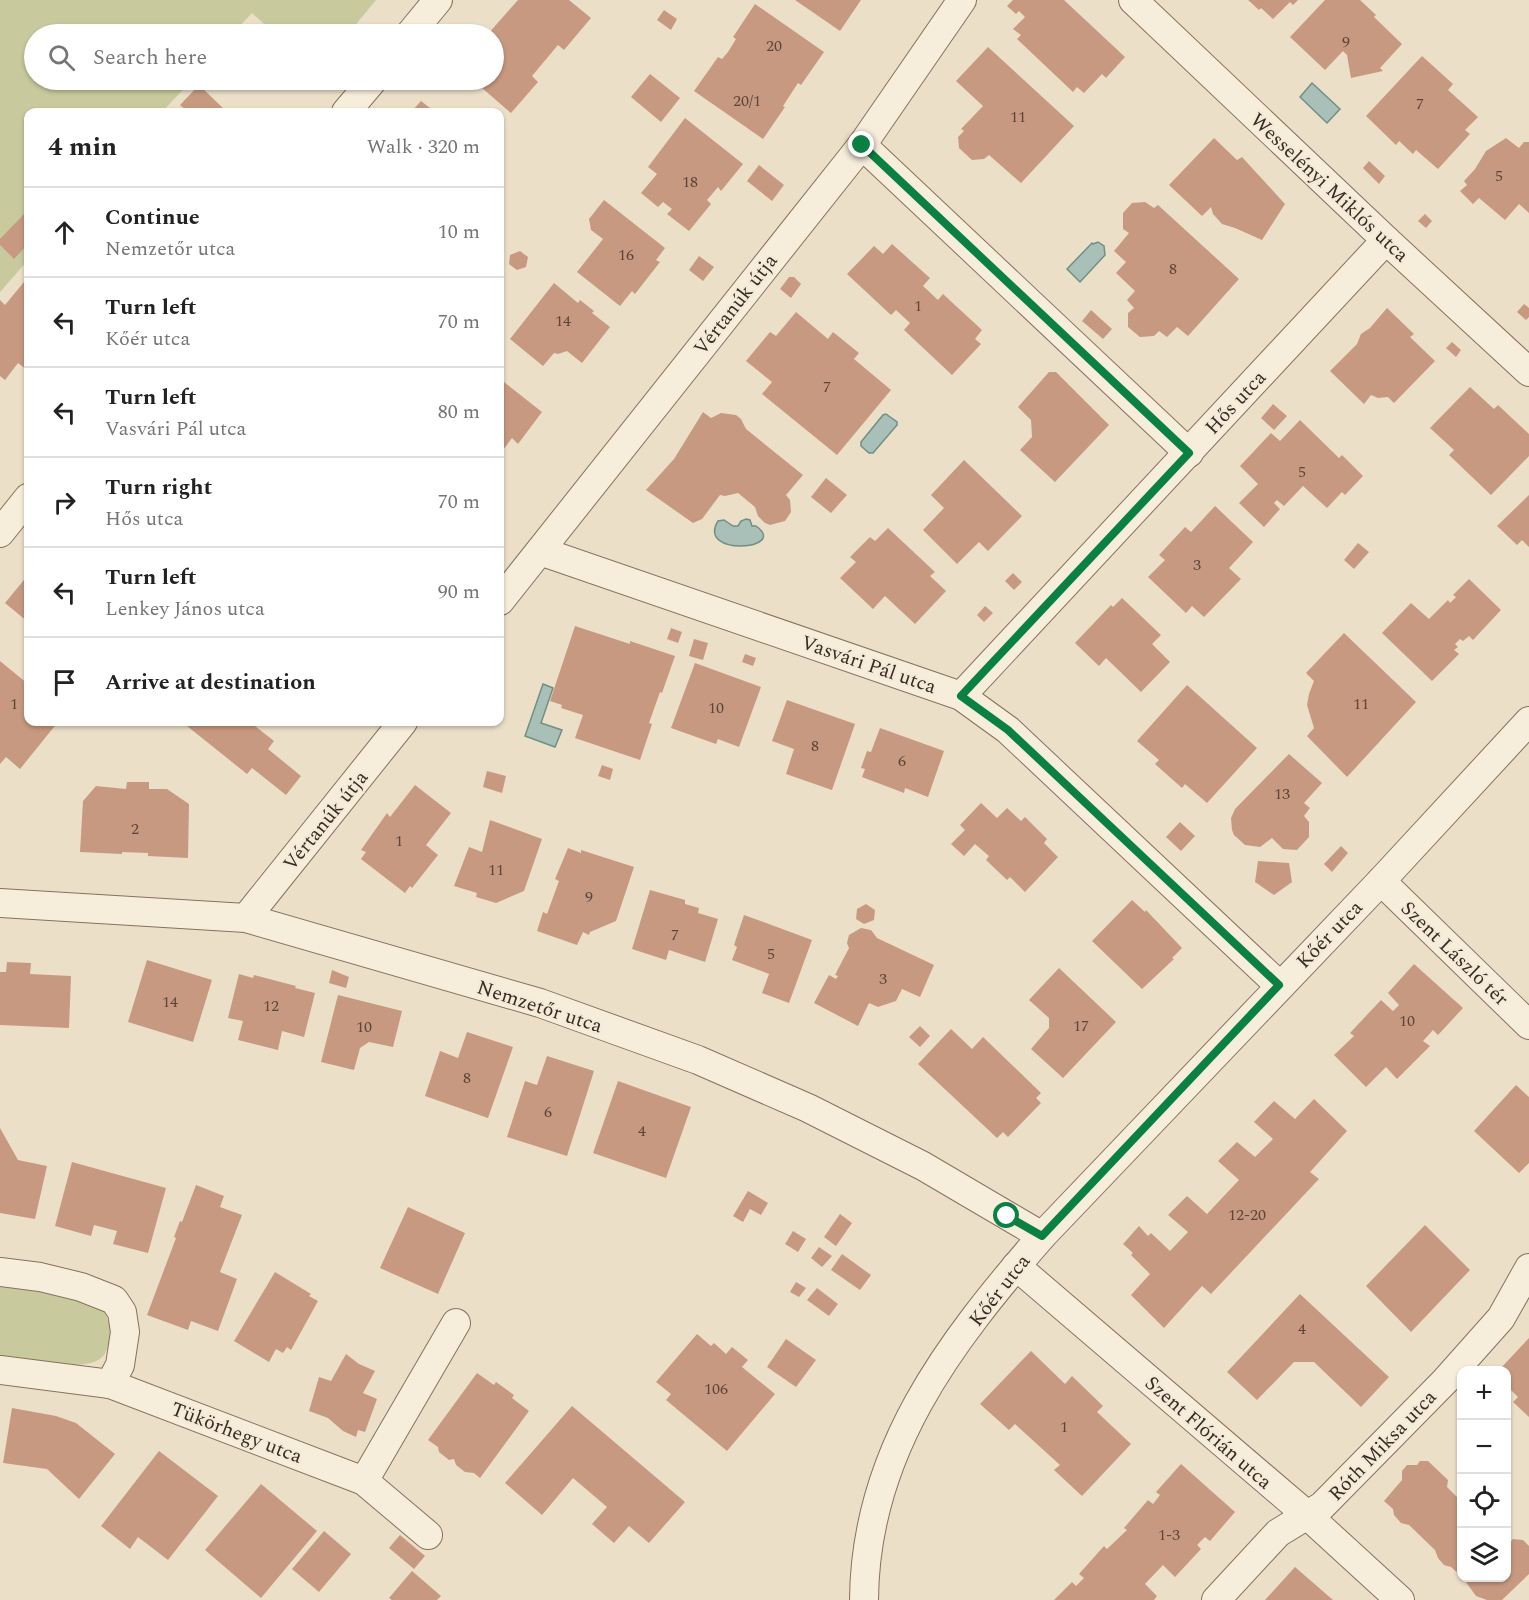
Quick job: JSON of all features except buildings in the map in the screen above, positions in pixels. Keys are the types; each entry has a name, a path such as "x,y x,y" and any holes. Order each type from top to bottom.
{"street":[{"path":"418,24 438,0"},
{"name":"Vértanúk útja","path":"504,596 862,145 962,0"},
{"name":"Wesselényi Miklós utca","path":"1133,0 1529,372"},
{"path":"349,108 365,90"},
{"path":"862,145 1189,453"},
{"name":"Hős utca","path":"961,696 1386,240"},
{"path":"0,533 24,503"},
{"name":"Vasvári Pál utca","path":"540,551 961,696 1008,730 1279,985"},
{"name":"Kőér utca","path":"864,1600 869,1536 879,1494 897,1443 928,1386 958,1341 1042,1236 1529,722"},
{"name":"Vértanúk útja","path":"246,918 400,726"},
{"name":"Szent László tér","path":"1381,880 1529,1025"},
{"name":"Nemzetőr utca","path":"0,903 246,918 540,1003 698,1060 808,1108 923,1166 1042,1236"},
{"name":"Szent Flórián utca","path":"1016,1266 1307,1515 1400,1600"},
{"name":"Róth Miksa utca","path":"1216,1600 1278,1533 1322,1506 1445,1381 1502,1318 1529,1270"},
{"path":"0,1272 40,1277 81,1287 114,1300 122,1312 125,1332 120,1365 110,1384"},
{"path":"364,1480 456,1323"},
{"name":"Tükörhegy utca","path":"0,1370 110,1384 364,1480 428,1535"}],"green space":[{"path":"0,0 376,0 356,24 264,24 252,13 242,24 24,24 24,90 183,90 166,108 24,108 24,265 0,292"},
{"path":"0,1282 100,1305 105,1312 112,1333 104,1355 96,1361 71,1365 0,1356"}],"water":[{"path":"1312,83 1340,109 1327,123 1300,97"},
{"path":"1098,242 1104,246 1105,255 1080,282 1067,269 1092,243"},
{"path":"886,414 897,422 897,425 873,453 869,453 861,446 861,442"},
{"path":"746,519 750,520 752,526 756,526 763,534 761,540 742,546 729,545 719,540 715,533 718,521 724,520 733,526 738,526"},
{"path":"543,684 553,688 541,723 562,730 555,747 525,736"}],"route":[{"path":"862,145 1189,453 961,696 1008,730 1279,985 1042,1236 1007,1216"}]}
